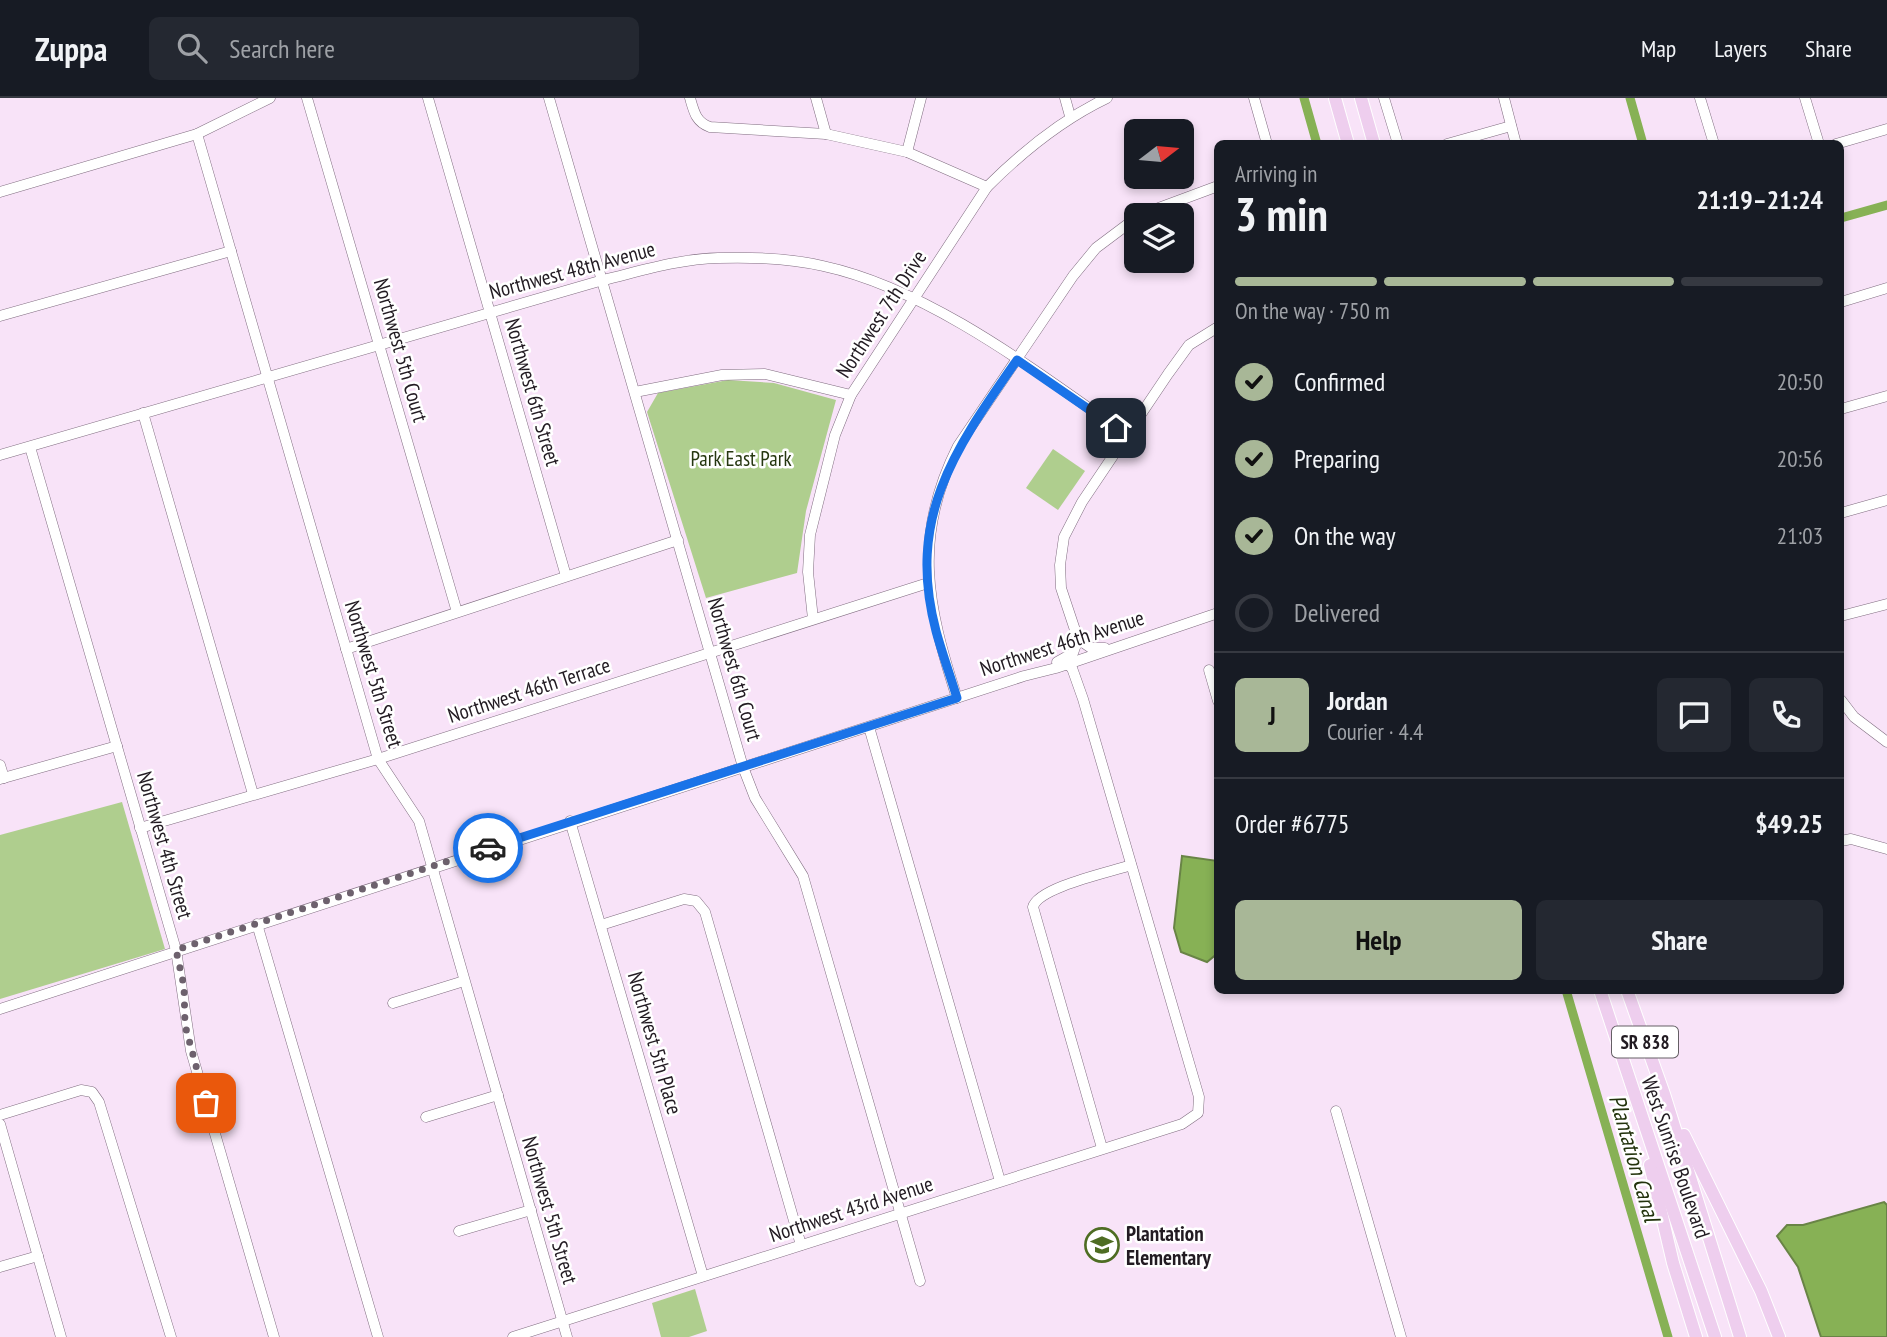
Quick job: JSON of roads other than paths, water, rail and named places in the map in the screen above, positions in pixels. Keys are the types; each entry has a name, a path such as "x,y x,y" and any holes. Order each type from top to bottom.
{"main road":[{"path":"1335,98 1347,140"},
{"path":"1361,98 1373,140"},
{"name":"West Sunrise Boulevard","path":"1601,994 1715,1337"},
{"name":"West Sunrise Boulevard","path":"1628,994 1664,1094 1740,1337"},
{"path":"1664,1094 1762,1291 1779,1337"},
{"path":"1635,1100 1673,1263 1696,1337"}],"street":[{"path":"0,192 197,134 270,98"},
{"name":"Northwest 5th Court","path":"307,98 457,612"},
{"name":"Northwest 6th Street","path":"428,98 566,576"},
{"name":"Northwest 6th Court","path":"549,98 743,767 755,798 803,876 920,1281"},
{"path":"690,98 701,124 710,127 826,134 908,152 988,187"},
{"path":"816,98 826,134"},
{"path":"908,152 921,98"},
{"path":"1065,98 1070,116"},
{"name":"Northwest 7th Drive","path":"813,619 808,572 810,535 835,435 851,395 988,187 1018,158 1070,116 1107,98"},
{"path":"1254,98 1266,140"},
{"path":"1384,98 1397,140"},
{"path":"1504,98 1515,140"},
{"path":"1700,98 1713,140"},
{"path":"1805,98 1818,140"},
{"path":"1461,140 1511,126"},
{"path":"1844,142 1887,129"},
{"name":"Northwest 5th Street","path":"197,134 378,759 419,821 567,1337"},
{"path":"1174,203 1214,188"},
{"path":"957,698 936,631 928,583 933,510 944,475 958,446 1096,248 1124,227"},
{"path":"0,317 231,251"},
{"name":"Northwest 48th Avenue","path":"0,455 603,280 675,262 752,259 822,265 868,278 915,297 1017,360 1127,435"},
{"path":"1844,301 1887,288"},
{"path":"1110,648 1091,648 1078,639 1061,588 1060,565 1064,537 1082,502 1189,345 1214,329"},
{"path":"635,392 722,375 765,374 851,395"},
{"path":"1844,408 1887,396"},
{"path":"143,413 253,794"},
{"name":"Northwest 4th Street","path":"30,447 176,950 191,1051 274,1337"},
{"path":"1844,512 1887,500"},
{"path":"346,649 678,540"},
{"name":"Northwest 46th Terrace","path":"140,828 378,759 928,583"},
{"path":"1844,615 1887,604"},
{"name":"Northwest 46th Avenue","path":"0,1009 570,821 869,727 1064,662 1087,658 1214,614"},
{"path":"1078,639 1073,653 1064,662 1077,681 1131,865 1047,892 1035,901 1034,916 1102,1148"},
{"path":"1077,681 1078,668 1087,658"},
{"path":"1209,670 1214,687"},
{"path":"1844,703 1854,717 1887,742"},
{"path":"869,727 1000,1181"},
{"path":"0,765 2,779 117,746"},
{"name":"Northwest 5th Place","path":"570,821 703,1276"},
{"path":"1844,840 1851,839 1887,849"},
{"name":"Northwest 43rd Avenue","path":"513,1337 1182,1124 1198,1114 1199,1097 1131,865"},
{"path":"601,925 684,899 696,901 705,912 801,1245"},
{"path":"257,924 378,1337"},
{"path":"393,1003 464,981"},
{"path":"0,1115 80,1090 92,1092 99,1102 171,1337"},
{"path":"426,1116 498,1095"},
{"path":"1336,1111 1401,1337"},
{"path":"0,1124 61,1337"},
{"path":"459,1231 531,1210"},
{"path":"0,1267 38,1256"}],"waterway":[{"name":"Plantation Canal","path":"1304,98 1316,140"},
{"path":"1630,98 1642,140"},
{"path":"1844,217 1887,205"},
{"name":"Plantation Canal","path":"1567,994 1668,1337"}],"place":[{"name":"Plantation Elementary","path":"1102,1245"}],"park label":[{"name":"Park East Park","path":"741,458"}]}
